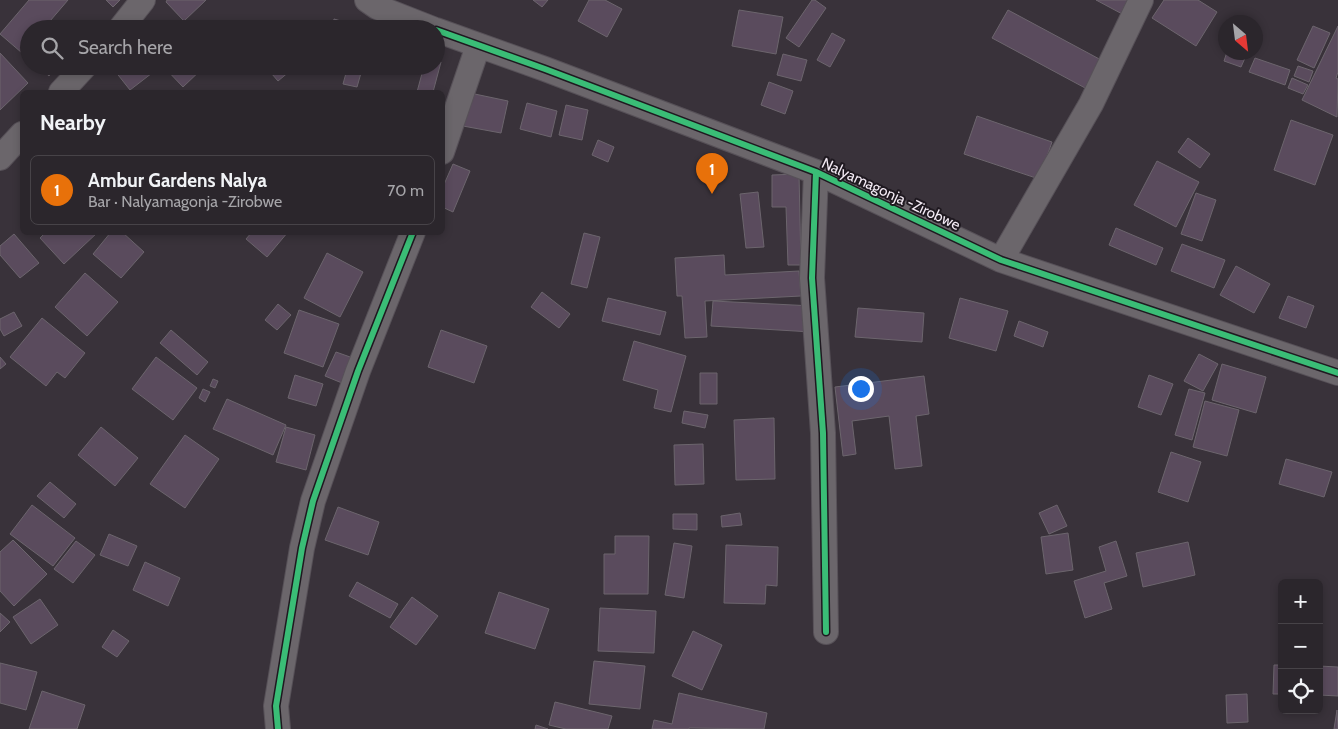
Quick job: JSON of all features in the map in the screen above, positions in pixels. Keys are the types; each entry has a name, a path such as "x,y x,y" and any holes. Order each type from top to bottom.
{"street":[{"path":"127,20 143,0"},
{"path":"367,0 377,7 410,20"},
{"path":"1001,260 1091,104 1141,0"},
{"name":"Nalyamagonja -Zirobwe","path":"445,33 546,69 816,172 1001,260 1338,373"},
{"path":"445,143 478,46"},
{"path":"63,90 77,75"},
{"path":"0,158 20,136"},
{"path":"816,172 812,278 823,433 826,632"},
{"path":"278,729 276,706 302,548 313,501 358,371 413,235"}],"building":[{"path":"29,0 68,0 51,20 20,20 20,51 0,34"},
{"path":"106,0 120,0 113,7"},
{"path":"167,0 206,0 185,20 166,2"},
{"path":"533,0 548,0 542,7"},
{"path":"589,0 605,0 622,9 607,37 578,21"},
{"path":"812,0 826,8 799,47 786,38"},
{"path":"1096,0 1135,0 1126,16"},
{"path":"1164,0 1198,0 1217,12 1196,46 1152,18"},
{"path":"739,10 783,17 776,54 732,46"},
{"path":"1008,10 1103,61 1087,89 992,38"},
{"path":"1313,26 1330,33 1314,68 1297,60"},
{"path":"1338,26 1338,72 1336,78 1338,79 1337,117 1302,100"},
{"path":"832,33 845,40 830,67 817,60"},
{"path":"0,53 28,83 0,110"},
{"path":"783,54 807,60 801,81 777,75"},
{"path":"1224,60 1244,60 1241,67"},
{"path":"1254,60 1261,60 1290,70 1285,85 1249,72"},
{"path":"1298,66 1313,71 1309,82 1294,76"},
{"path":"118,75 150,75 130,90"},
{"path":"172,75 196,75 183,87"},
{"path":"273,75 285,75 278,81"},
{"path":"346,75 360,75 357,87 343,84"},
{"path":"422,75 438,75 434,90 418,90"},
{"path":"1292,78 1308,85 1303,94 1288,88"},
{"path":"769,82 793,91 785,114 761,105"},
{"path":"470,93 508,101 501,133 463,126"},
{"path":"527,103 557,111 551,137 520,129"},
{"path":"566,105 588,110 582,140 559,135"},
{"path":"977,116 1052,142 1039,179 964,154"},
{"path":"1291,120 1333,135 1315,185 1274,170"},
{"path":"1188,138 1210,154 1200,168 1178,152"},
{"path":"598,140 614,147 608,162 592,155"},
{"path":"1157,161 1199,182 1176,227 1134,205"},
{"path":"453,164 470,171 453,212 445,208 445,182"},
{"path":"799,174 801,265 788,265 786,207 772,207 772,175"},
{"path":"758,192 764,247 746,248 740,194"},
{"path":"1196,193 1216,200 1202,241 1181,234"},
{"path":"1116,228 1163,248 1156,265 1109,245"},
{"path":"584,233 600,237 587,288 571,284"},
{"path":"14,234 39,263 20,278 0,255 0,246"},
{"path":"43,235 95,235 64,264 40,238"},
{"path":"109,235 125,235 144,252 121,278 93,254"},
{"path":"249,235 285,235 267,257 246,239"},
{"path":"1182,244 1225,260 1214,288 1171,271"},
{"path":"327,253 363,272 340,317 304,298"},
{"path":"724,255 725,275 799,271 801,296 705,301 707,337 685,338 682,296 677,296 675,258"},
{"path":"1236,266 1270,284 1254,313 1220,295"},
{"path":"85,273 118,302 87,336 55,307"},
{"path":"542,292 570,314 559,328 531,307"},
{"path":"1288,296 1314,306 1306,328 1279,318"},
{"path":"608,298 666,312 660,335 602,321"},
{"path":"960,298 1008,311 996,351 949,338"},
{"path":"713,301 813,306 812,332 711,326"},
{"path":"278,304 291,315 277,330 265,320"},
{"path":"858,308 924,313 922,342 855,337"},
{"path":"299,310 339,324 323,367 284,353"},
{"path":"14,312 22,326 4,336 0,329 0,319"},
{"path":"42,318 85,353 65,378 57,372 46,386 10,357"},
{"path":"1019,321 1048,332 1043,347 1014,336"},
{"path":"171,330 208,362 197,375 160,343"},
{"path":"441,330 487,346 474,383 428,367"},
{"path":"634,341 686,356 671,412 654,408 658,390 623,380"},
{"path":"336,352 353,358 342,383 325,376"},
{"path":"1199,354 1218,364 1203,391 1184,381"},
{"path":"0,357 6,364 0,369"},
{"path":"156,357 197,388 173,420 132,389"},
{"path":"1222,364 1266,377 1256,413 1212,400"},
{"path":"700,373 717,373 717,404 700,404"},
{"path":"295,375 323,384 316,406 288,398"},
{"path":"1149,375 1173,384 1161,415 1138,407"},
{"path":"924,376 929,414 916,416 922,466 895,469 889,416 852,421 856,454 843,456 835,387"},
{"path":"213,379 218,381 215,388 210,386"},
{"path":"203,389 210,392 205,402 199,398"},
{"path":"1189,389 1205,393 1192,440 1175,435"},
{"path":"227,399 286,425 273,455 213,429"},
{"path":"1205,401 1239,410 1227,456 1193,447"},
{"path":"684,411 708,415 705,428 682,423"},
{"path":"774,418 775,479 736,480 734,420"},
{"path":"101,427 138,458 115,486 78,455"},
{"path":"286,427 315,435 306,470 276,462"},
{"path":"185,435 219,459 185,508 150,484"},
{"path":"703,444 704,484 675,485 674,445"},
{"path":"1171,452 1201,462 1188,502 1158,492"},
{"path":"1286,459 1332,472 1324,497 1279,484"},
{"path":"50,482 76,504 64,518 37,496"},
{"path":"32,505 75,538 53,566 10,534"},
{"path":"1057,505 1067,526 1049,534 1039,513"},
{"path":"338,507 379,522 368,555 325,540"},
{"path":"740,513 742,525 722,527 721,516"},
{"path":"673,514 697,514 697,530 673,529"},
{"path":"1068,533 1073,570 1046,574 1041,537"},
{"path":"109,534 137,546 128,566 100,555"},
{"path":"615,536 649,536 648,594 604,594 604,554 615,554"},
{"path":"13,540 47,574 14,606 0,591 0,552"},
{"path":"76,541 95,555 73,583 54,569"},
{"path":"1116,541 1127,576 1104,583 1112,609 1085,618 1074,581 1106,571 1099,547"},
{"path":"1188,542 1195,575 1143,587 1136,553"},
{"path":"674,543 692,546 684,598 665,595"},
{"path":"726,545 778,547 777,586 766,585 765,604 724,603"},
{"path":"145,562 180,578 168,606 133,590"},
{"path":"357,582 398,604 390,618 349,596"},
{"path":"499,592 549,609 535,649 485,633"},
{"path":"412,597 438,616 416,645 390,627"},
{"path":"40,599 58,625 31,644 13,617"},
{"path":"600,608 656,611 654,653 598,651"},
{"path":"0,613 10,622 0,632"},
{"path":"113,630 129,641 117,657 102,647"},
{"path":"693,631 722,645 702,690 672,676"},
{"path":"594,661 645,666 640,709 589,704"},
{"path":"0,663 37,672 26,710 0,703"},
{"path":"1274,665 1278,665 1278,694 1273,694"},
{"path":"1323,666 1338,667 1338,696 1323,695"},
{"path":"42,691 85,705 77,729 29,729"},
{"path":"679,693 767,713 764,729 652,729 654,720 672,724"},
{"path":"1247,694 1248,722 1227,723 1226,695"},
{"path":"555,702 612,716 608,729 566,729 549,725"},
{"path":"1337,710 1338,729 1334,729"},
{"path":"536,725 548,729 535,729"}],"cycle path":[{"path":"445,33 545,69 816,172 1001,260 1338,373"},
{"path":"816,172 812,278 823,433 826,632"},
{"path":"278,729 276,706 302,548 313,501 358,371 412,235"}],"place":[{"name":"Ambur Gardens Nalya","path":"712,194"}]}
